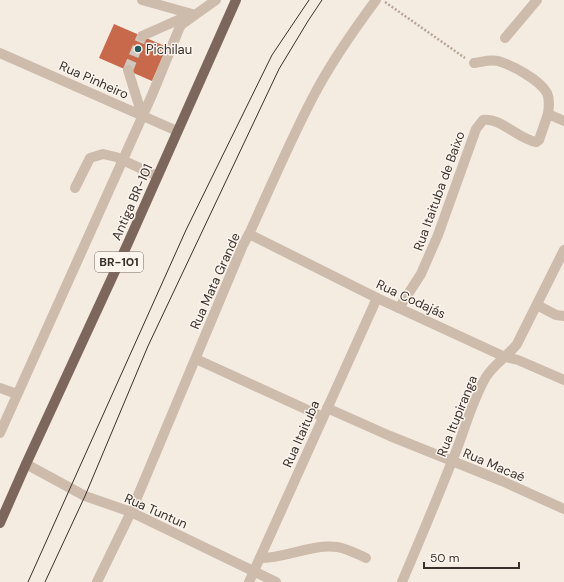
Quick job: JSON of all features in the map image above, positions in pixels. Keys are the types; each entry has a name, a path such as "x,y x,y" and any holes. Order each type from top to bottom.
{"main road":[{"name":"Antiga BR-101","path":"0,520 236,0"}],"street":[{"path":"142,0 192,14"},
{"path":"0,433 179,29 182,25 216,0"},
{"name":"Rua Mata Grande","path":"97,582 131,512 243,245 314,96 341,50 376,0"},
{"path":"505,38 537,0"},
{"path":"142,36 202,10"},
{"name":"Rua Pinheiro","path":"0,53 177,131"},
{"path":"474,63 497,61 524,73 536,81 548,94 550,102 548,114 564,121"},
{"path":"128,70 142,115"},
{"name":"Rua Itaituba de Baixo","path":"399,308 421,274 432,249 445,218 472,138 480,123 483,120 492,120 514,133 534,142 539,140 541,136 548,114"},
{"path":"75,188 90,158 103,154 116,157 157,176"},
{"name":"Rua Codajás","path":"249,234 377,298 505,357 518,360 564,380"},
{"name":"Rua Itupiranga","path":"402,582 485,378 517,344 564,250"},
{"name":"Rua Itaituba","path":"249,582 377,298"},
{"path":"537,305 564,316"},
{"name":"Rua Macaé","path":"196,359 325,412 390,436 502,481 564,509"},
{"path":"0,388 17,394"},
{"name":"Rua Tuntun","path":"26,464 85,496 131,512 276,582"},
{"path":"260,558 272,558 288,553 324,547 338,547 366,558"}],"path":[{"path":"382,0 459,55 474,63"}],"building":[{"path":"114,24 167,47 152,81 99,58"}],"tunnel":[{"path":"128,70 142,36"}],"tram line":[{"path":"28,582 186,230 272,55 309,0"},
{"path":"45,582 85,496 148,346 279,69 322,0"}],"place":[{"name":"Pichilau","path":"138,49"}]}
